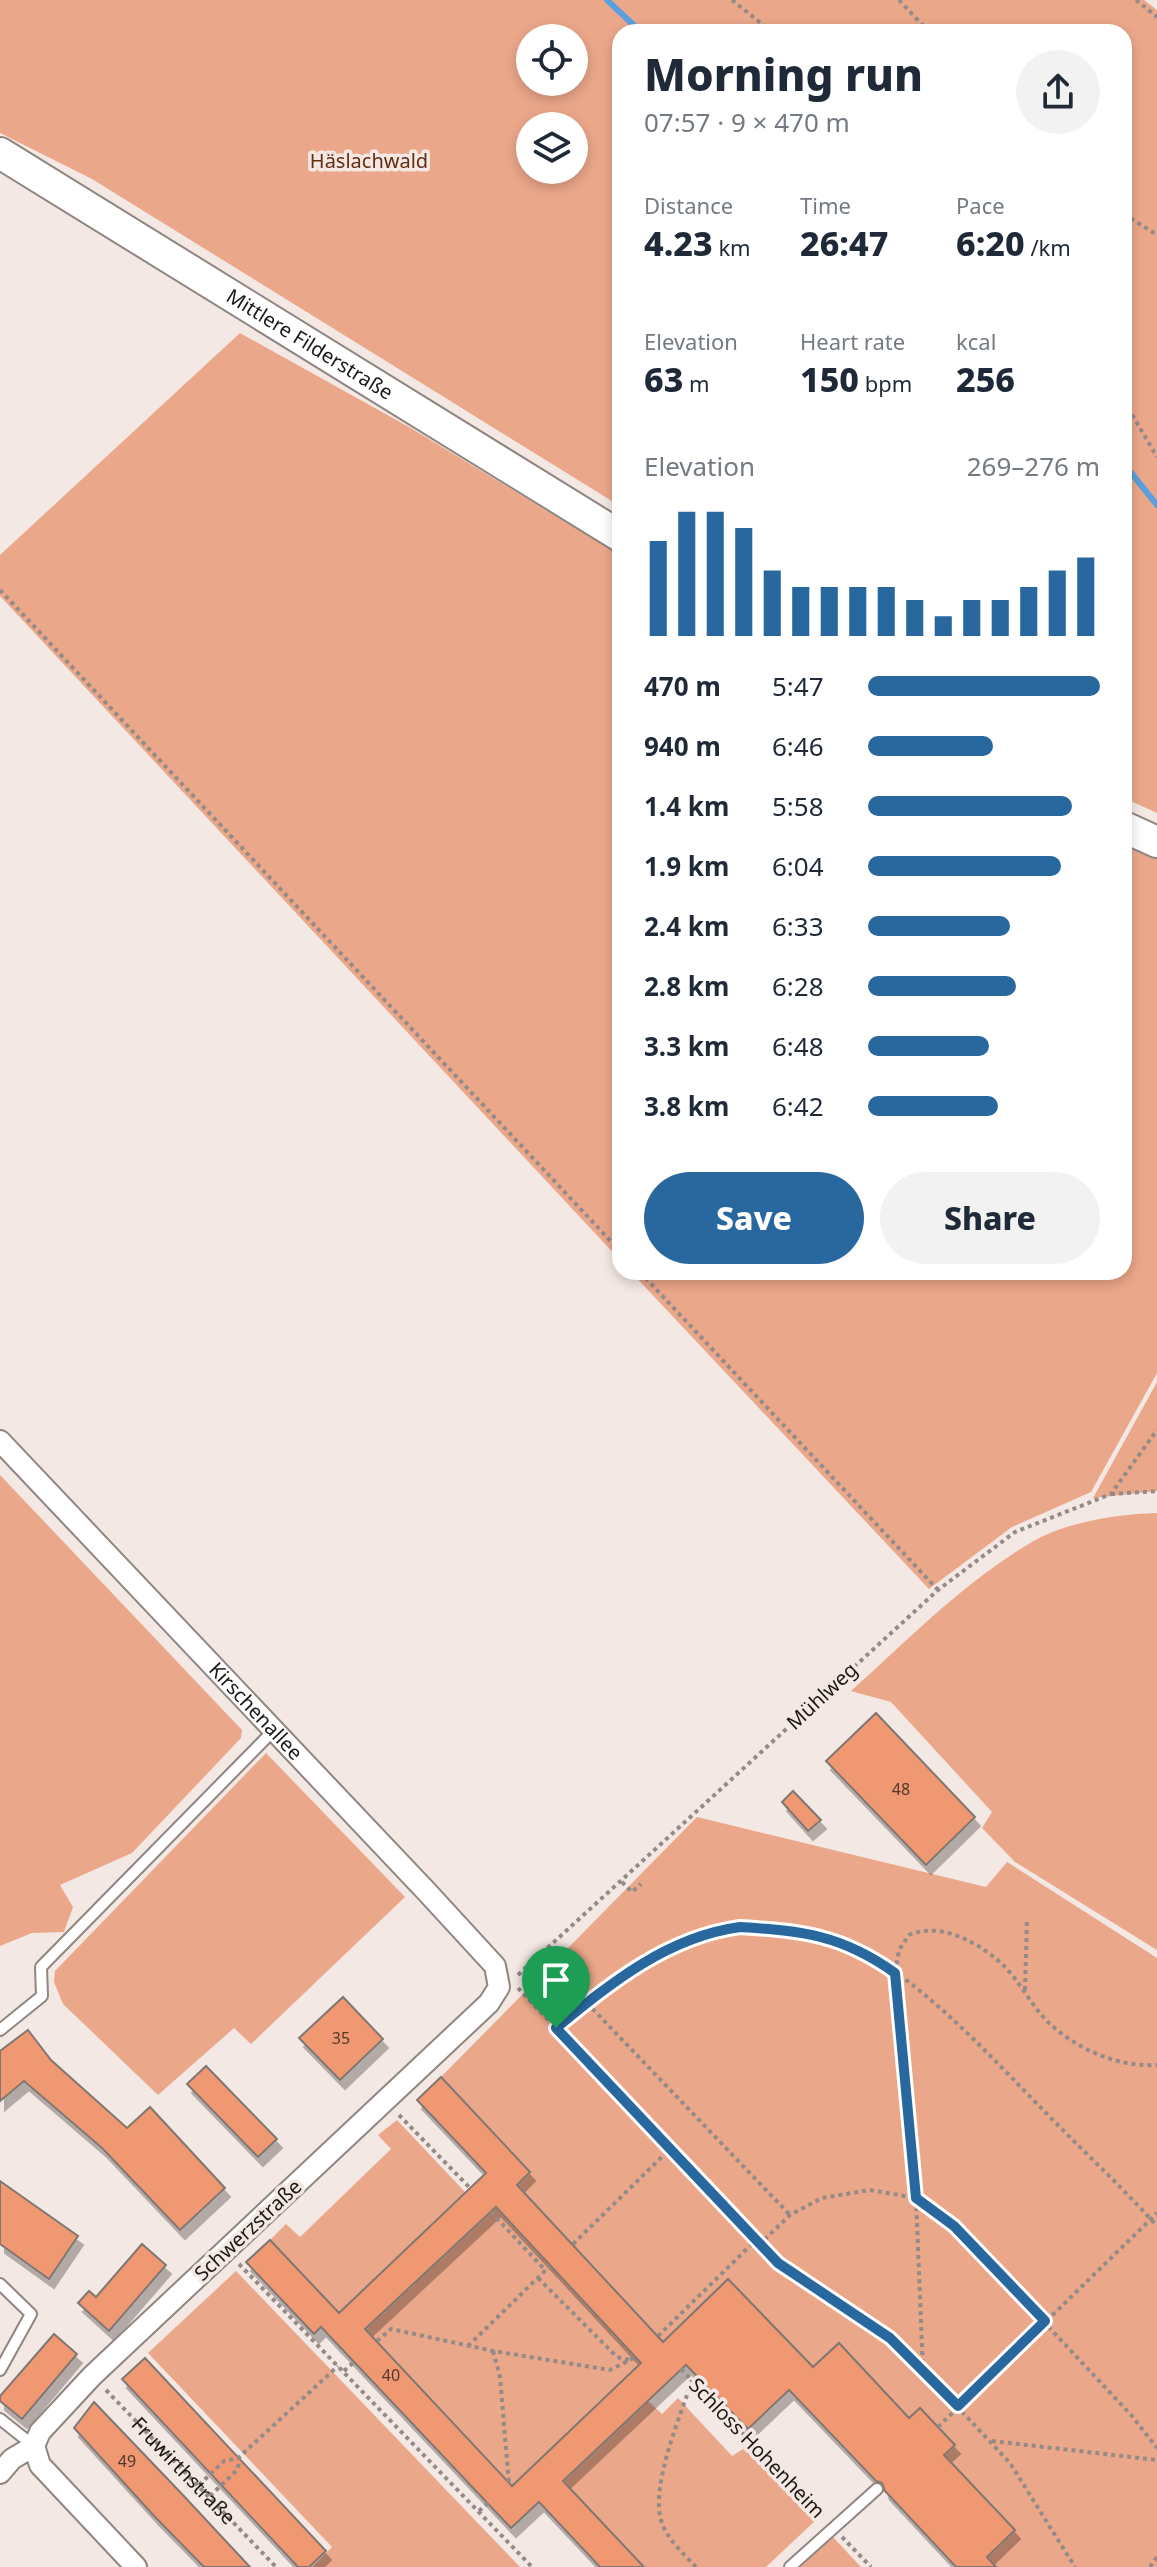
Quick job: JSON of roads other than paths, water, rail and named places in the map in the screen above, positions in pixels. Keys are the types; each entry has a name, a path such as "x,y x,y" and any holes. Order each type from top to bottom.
{"main road":[{"name":"Mittlere Filderstraße","path":"0,153 612,531"},
{"path":"1132,831 1157,842"}],"street":[{"name":"Kirschenallee","path":"0,1441 495,1966 504,1984"},
{"name":"Schwerzstraße","path":"0,2473 12,2459 34,2446 40,2432 92,2376 386,2102 489,2003 504,1984"},
{"path":"34,2446 40,2465 136,2567"}],"lane":[{"path":"0,2030 42,1996 41,1967 273,1731"},
{"path":"0,2284 31,2314 0,2370"},
{"path":"0,2419 34,2446"},
{"name":"Schloss Hohenheim","path":"790,2567 877,2489"}],"waterway":[{"path":"607,0 632,24"},
{"path":"1132,474 1157,505"}],"park label":[{"name":"Häslachwald","path":"369,161"}]}
